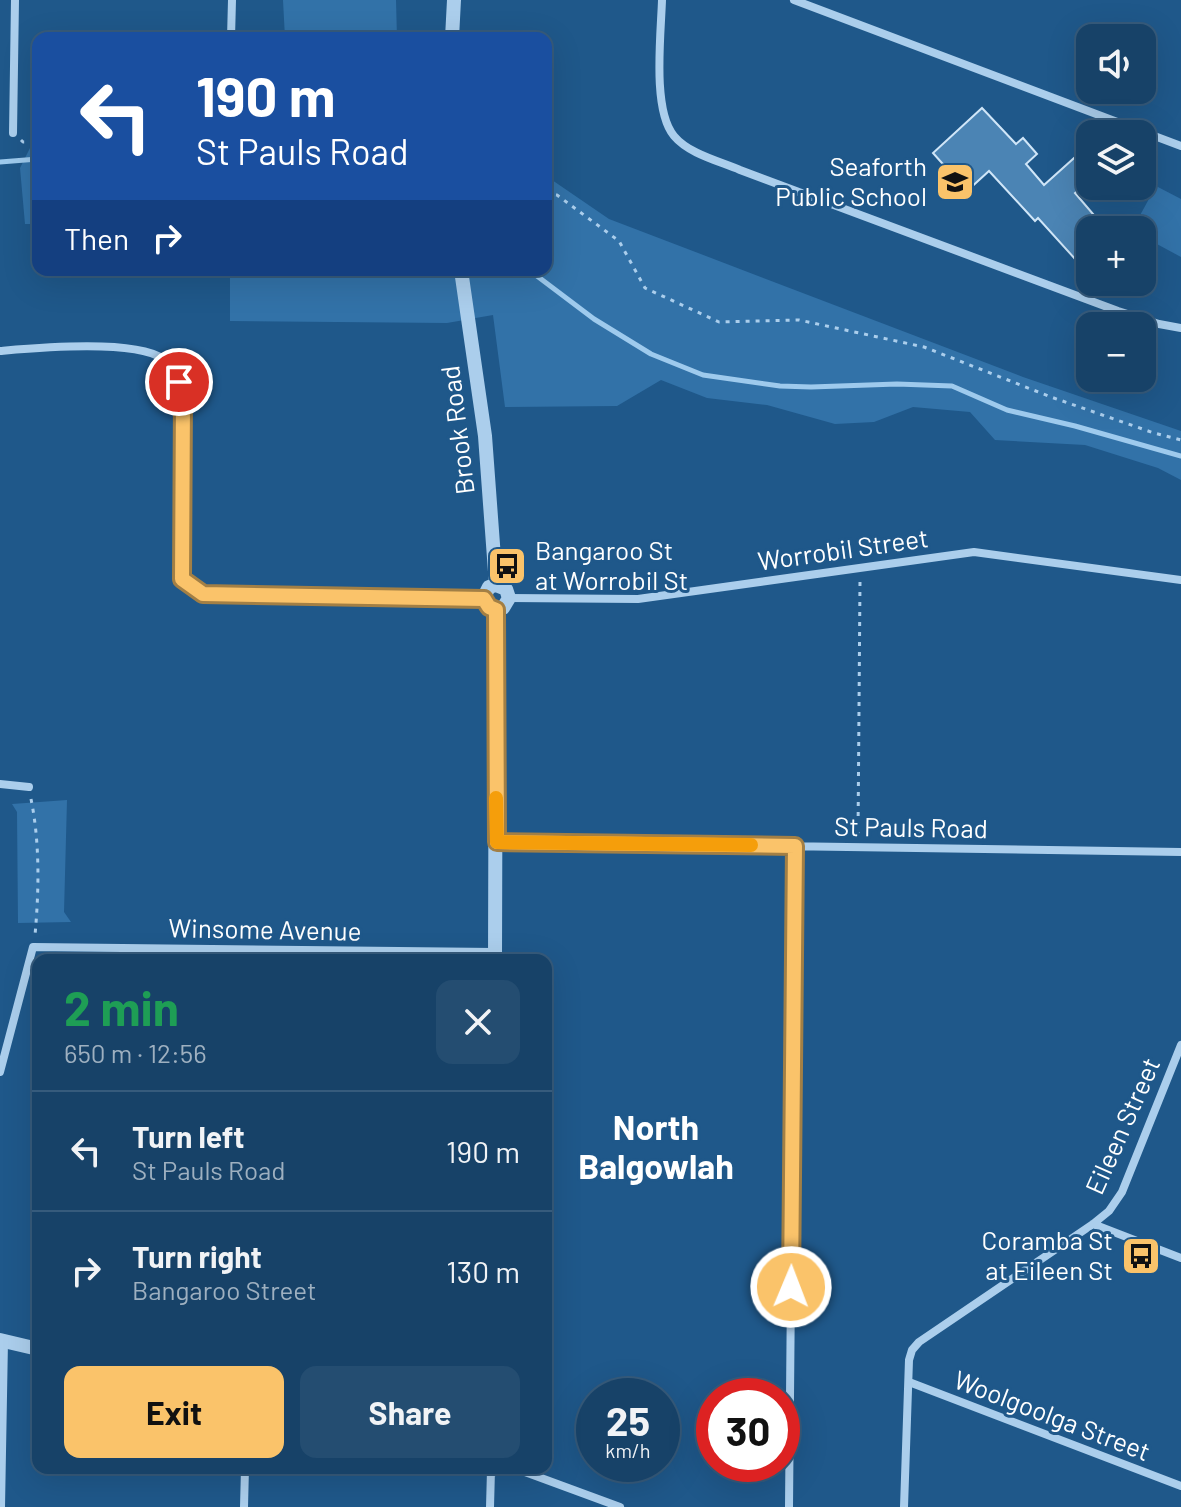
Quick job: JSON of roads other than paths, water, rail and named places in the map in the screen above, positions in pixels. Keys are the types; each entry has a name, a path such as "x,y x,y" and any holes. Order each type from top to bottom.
{"street":[{"path":"13,133 15,0"},
{"path":"231,32 232,0"},
{"path":"452,32 454,0"},
{"path":"662,0 661,100 668,126 683,144 740,170 1118,311 1181,328"},
{"path":"794,0 1181,146"},
{"name":"Brook Road","path":"462,276 485,436 496,585"},
{"path":"0,351 44,347 131,348 151,352 172,368 183,398 182,579 203,594 484,599"},
{"name":"Worrobil Street","path":"509,598 638,599 974,552 1181,580"},
{"path":"496,585 506,589 509,598 503,608 496,610 489,607 484,599 486,590 496,585"},
{"path":"495,954 496,610"},
{"path":"0,784 29,787"},
{"name":"St Pauls Road","path":"497,842 1181,852"},
{"path":"789,1507 795,846"},
{"name":"Winsome Avenue","path":"0,1072 33,947 392,954"},
{"name":"Eileen Street","path":"904,1507 909,1360 912,1350 919,1342 1109,1211 1122,1192 1181,1045"},
{"path":"1093,1224 1181,1258"},
{"path":"1,1507 2,1341 32,1348"},
{"name":"Woolgoolga Street","path":"909,1382 1181,1486"},
{"path":"244,1507 245,1474"},
{"path":"490,1507 492,1474"},
{"path":"530,1474 620,1507"}],"waterway":[{"path":"0,162 32,159"},
{"path":"537,276 594,319 651,354 703,375 780,386 952,386 1007,410 1181,456"}],"place":[{"name":"Seaforth Public School","path":"955,182"},
{"name":"Bangaroo St at Worrobil St","path":"507,566"},
{"name":"Coramba St at Eileen St","path":"1141,1256"}],"district":[{"name":"North Balgowlah","path":"656,1148"}]}
